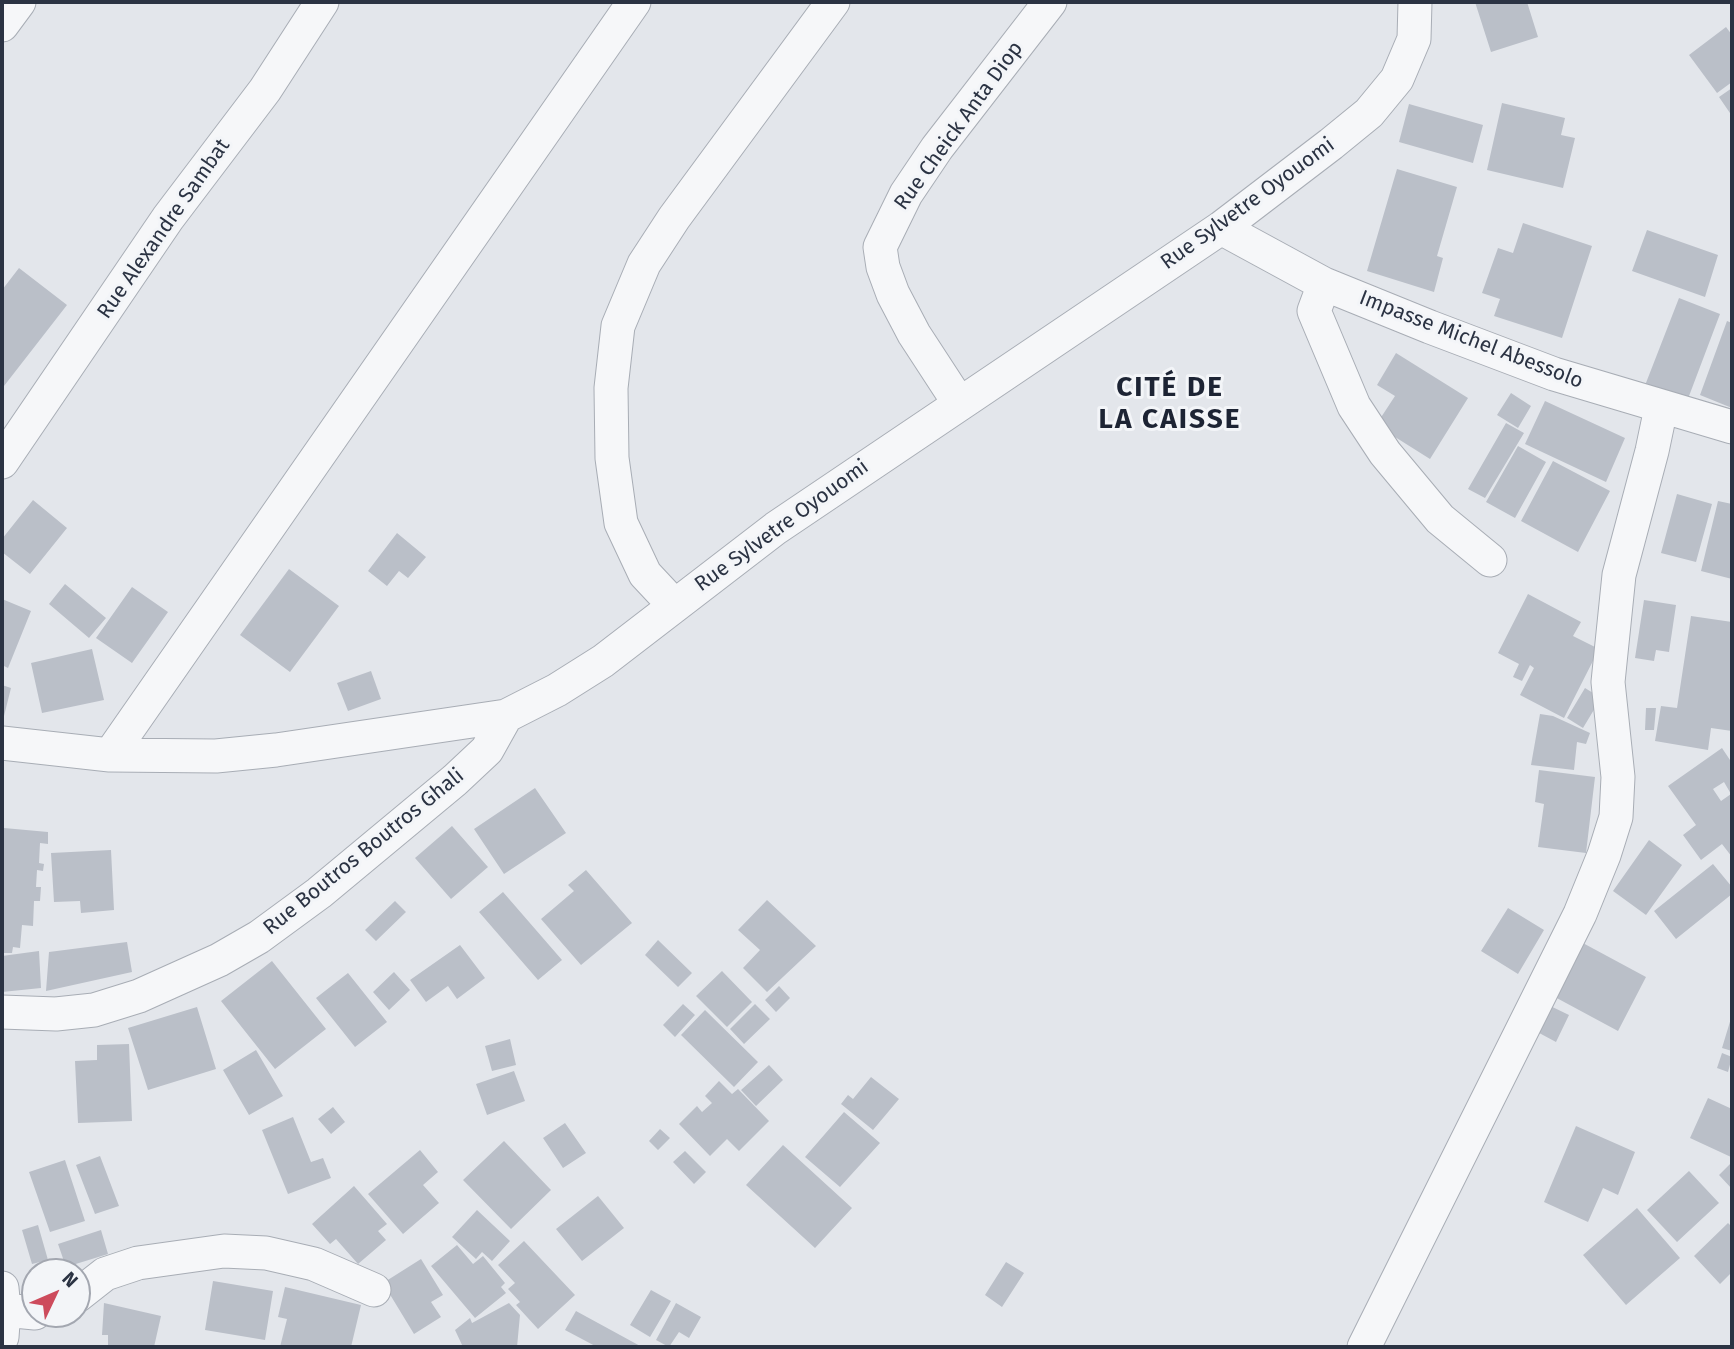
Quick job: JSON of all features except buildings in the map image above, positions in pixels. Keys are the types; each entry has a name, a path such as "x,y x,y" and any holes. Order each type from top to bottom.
{"street":[{"path":"2,25 19,2"},
{"name":"Rue Alexandre Sambat","path":"3,457 168,218 265,90 322,2"},
{"path":"110,755 634,2"},
{"path":"674,604 645,574 621,523 612,458 611,388 618,326 644,264 674,218 833,2"},
{"name":"Rue Cheick Anta Diop","path":"959,403 914,334 892,294 880,247 889,225 937,148 1050,2"},
{"name":"Rue Sylvetre Oyouomi","path":"2,743 110,755 216,756 276,750 506,716 603,661 776,528 1221,228 1369,113 1397,79 1414,39 1415,2"},
{"name":"Impasse Michel Abessolo","path":"1221,228 1324,284 1554,374 1732,427"},
{"path":"1324,284 1314,311 1354,406 1385,453 1440,519 1490,560"},
{"path":"1364,1347 1580,914 1604,855 1616,817 1617,790 1608,682 1619,575 1661,408"},
{"name":"Rue Boutros Boutros Ghali","path":"2,1012 56,1014 94,1010 139,996 188,976 259,937 319,893 455,780 487,750 506,716"},
{"path":"91,1285 105,1274 127,1267 224,1251 266,1253 314,1264 374,1290"}],"district":[{"name":"CITÉ DE LA CAISSE","path":"1170,404"}]}
